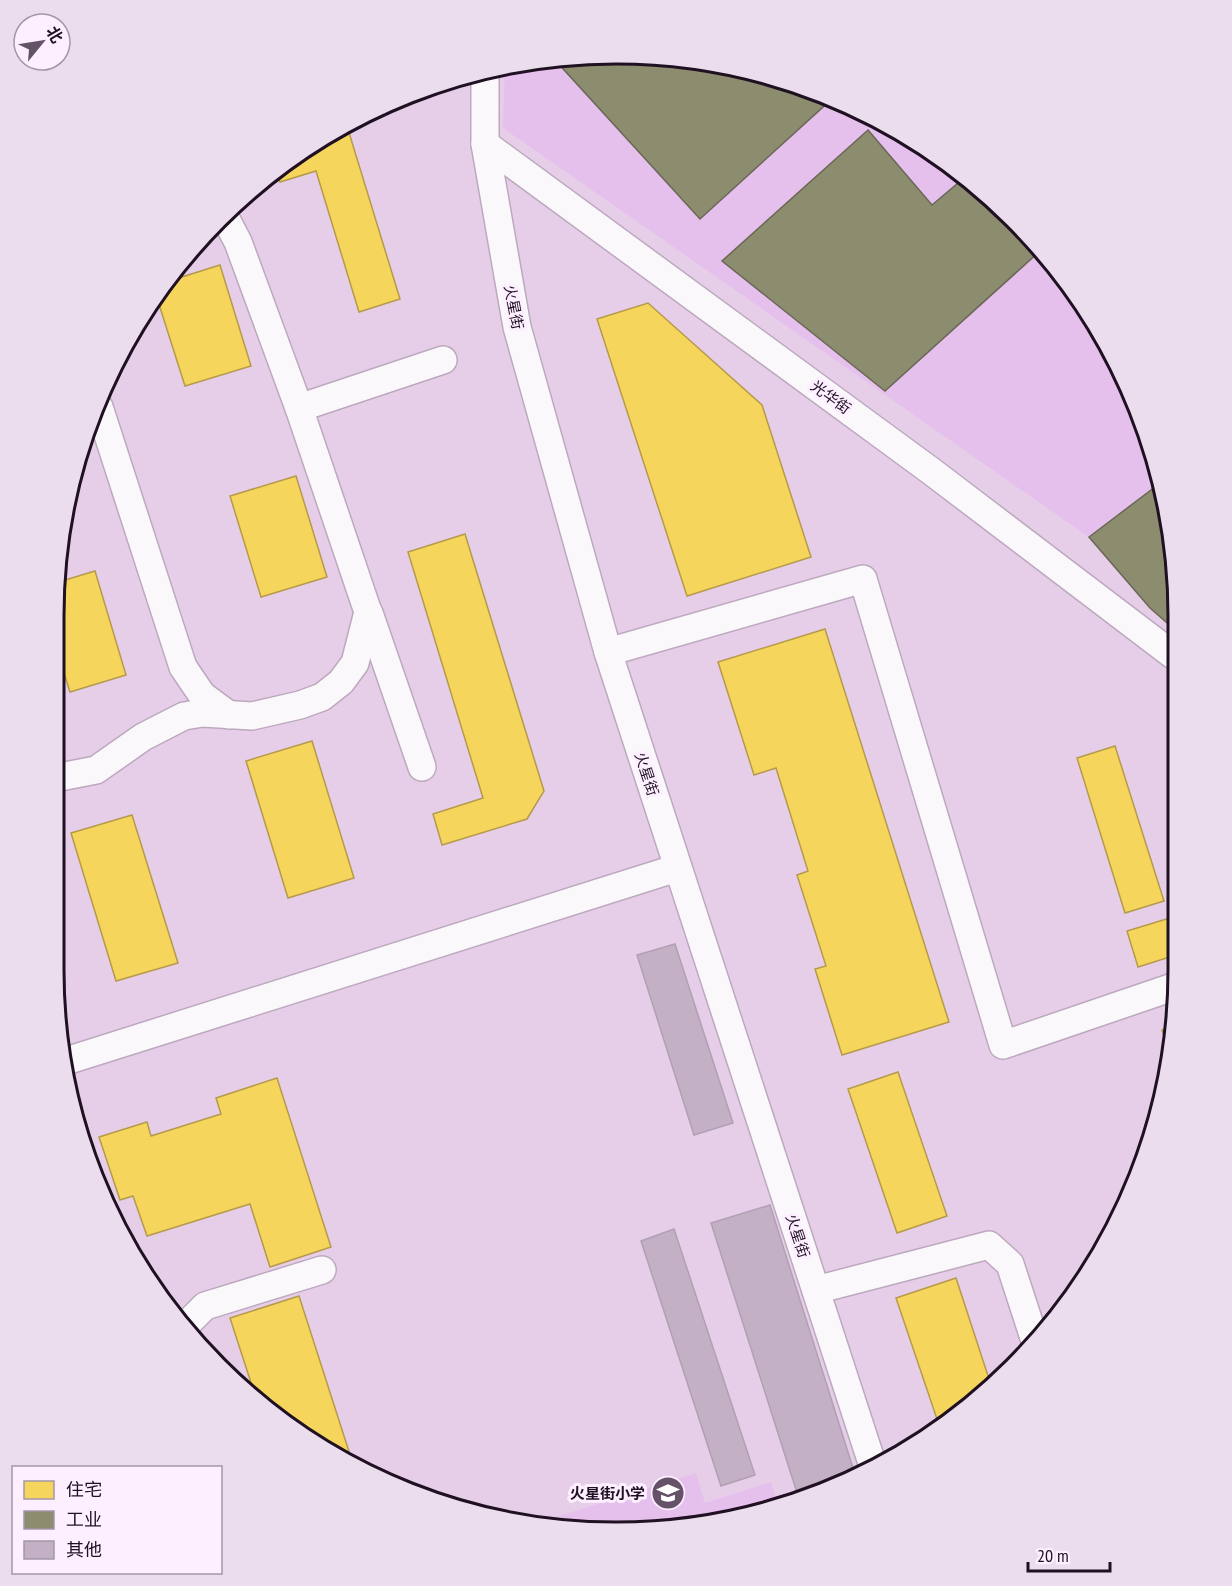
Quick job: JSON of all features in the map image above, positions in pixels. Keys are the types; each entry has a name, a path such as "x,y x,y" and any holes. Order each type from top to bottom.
{"street":[{"name":"火星街","path":"485,80 485,144 517,327 608,652 871,1459"},
{"name":"光华街","path":"485,144 931,471 1168,651"},
{"path":"228,224 238,242 299,408 422,767"},
{"path":"299,408 443,360"},
{"path":"102,416 183,667 202,695 229,715"},
{"path":"608,652 863,579 1003,1045 1167,989"},
{"path":"64,776 96,770 143,737 184,716 203,713 252,716 300,705 322,697 341,682 355,663 368,612"},
{"path":"72,1059 677,868"},
{"path":"816,1290 989,1245 1010,1264 1032,1332"},
{"path":"190,1321 204,1306 322,1270"}],"shaded area":[{"path":"616,64 652,66 724,75 793,94 860,121 922,157 980,201 1031,252 1054,280 1094,340 1126,405 1149,473 1163,544 1167,592 503,128 505,76 580,66"},
{"name":"火星街小学","path":"696,1473 705,1503 771,1482 776,1498 724,1511 688,1517 616,1522 553,1518"}],"building: 住宅":[{"path":"349,133 400,299 359,312 316,171 280,182 280,178"},
{"path":"220,265 251,366 185,386 160,306 180,278"},
{"path":"648,303 762,405 811,557 687,596 597,319"},
{"path":"296,476 327,577 261,597 230,496"},
{"path":"465,534 544,791 527,819 442,845 433,814 483,798 408,552"},
{"path":"95,571 126,675 70,692 64,673 66,580"},
{"path":"825,629 949,1022 842,1055 815,969 826,966 797,875 808,871 776,768 754,775 718,662"},
{"path":"312,741 354,878 288,898 246,761"},
{"path":"1115,746 1164,901 1125,913 1077,758"},
{"path":"132,815 178,963 116,981 71,833"},
{"path":"1168,919 1168,958 1138,967 1127,931"},
{"path":"898,1072 947,1216 897,1233 848,1089"},
{"path":"277,1078 331,1247 270,1267 250,1204 147,1236 133,1196 120,1200 99,1137 147,1122 151,1136 221,1114 216,1098"},
{"path":"956,1278 988,1377 937,1419 896,1298"},
{"path":"299,1296 349,1453 310,1429 252,1385 230,1318"}],"building: 工业":[{"path":"616,64 688,69 759,83 825,105 700,219 562,68"},
{"path":"868,130 932,205 958,183 980,201 1034,256 885,391 722,261"},
{"path":"1153,489 1163,544 1168,624 1150,608 1089,537"}],"building: 其他":[{"path":"675,944 733,1123 694,1135 637,955"},
{"path":"770,1205 853,1468 796,1491 711,1223"},
{"path":"674,1229 755,1475 721,1486 641,1241"}],"place":[{"name":"火星街小学","path":"668,1493"}]}
